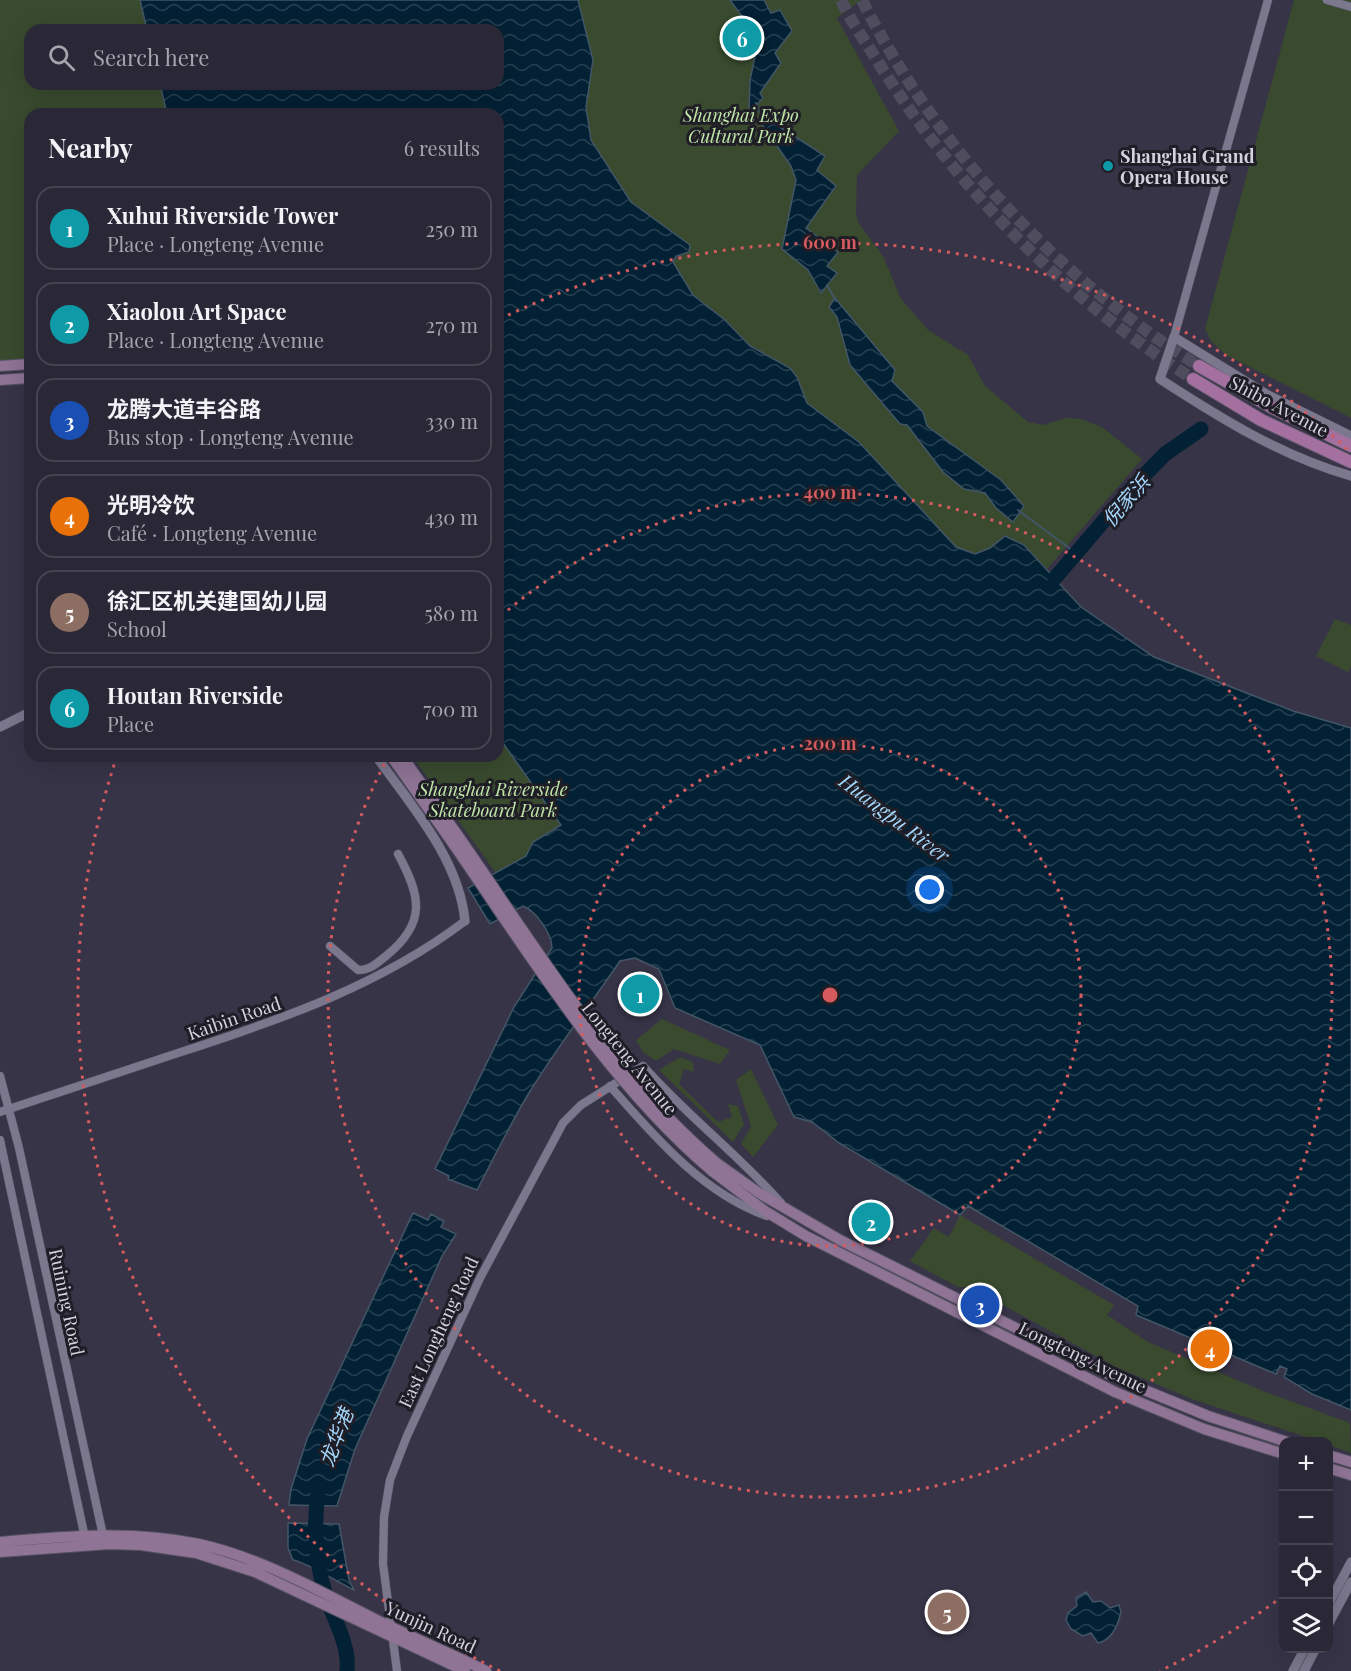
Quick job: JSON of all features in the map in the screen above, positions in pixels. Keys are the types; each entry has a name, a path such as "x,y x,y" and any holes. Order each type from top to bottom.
{"main road":[{"path":"0,366 24,364"},
{"name":"Shibo Avenue","path":"1199,366 1273,408 1351,446"},
{"path":"0,380 24,378"},
{"name":"Shibo Avenue","path":"1193,379 1261,420 1351,462"},
{"name":"Longteng Avenue","path":"395,762 609,1064 663,1126 778,1220 834,1251 1115,1392 1183,1421 1279,1452"},
{"name":"Longteng Avenue","path":"406,762 616,1059 669,1120 715,1167 840,1240 1120,1380 1208,1416 1279,1439"},
{"path":"1333,1456 1351,1462"},
{"path":"1333,1469 1351,1475"},
{"name":"Yunjin Road","path":"104,1540 142,1536 199,1544 250,1559 362,1612 391,1633 465,1671"},
{"path":"0,1552 85,1540"},
{"path":"0,1542 104,1540"},
{"name":"Yunjin Road","path":"104,1540 196,1553 255,1572 307,1595 364,1625 391,1633 486,1671"}],"street":[{"path":"1268,0 1174,337 1160,379 1257,438 1324,468 1351,476"},
{"path":"1327,0 1351,7"},
{"path":"1174,337 1268,395 1351,436"},
{"path":"0,727 24,715"},
{"path":"380,762 449,864 463,907 465,921"},
{"path":"330,946 358,970 363,970 388,954 403,939 413,925 417,903 414,883 398,854"},
{"name":"Kaibin Road","path":"0,1112 254,1028 322,1002 392,967 465,921"},
{"name":"East Longheng Road","path":"398,1671 383,1564 384,1517 390,1480 400,1451 499,1238 557,1132 575,1110 643,1066 689,1115 743,1161 786,1209"},
{"name":"Ruining Road","path":"0,1076 10,1109 104,1540"},
{"path":"610,1086 655,1135 704,1180 732,1200 778,1220"},
{"name":"Ruining Road","path":"0,1140 85,1540"},
{"path":"1332,1599 1351,1562"},
{"path":"1333,1617 1351,1582"},
{"path":"1293,1671 1302,1653"},
{"path":"1304,1671 1313,1653"}],"green space":[{"path":"0,0 140,0 146,24 24,24 24,90 161,90 166,108 24,108 24,359 0,361"},
{"name":"Shanghai Expo Cultural Park","path":"578,0 861,0 837,18 899,131 857,175 856,215 859,224 883,256 901,299 928,330 968,355 985,386 1028,422 1043,425 1066,418 1081,419 1102,427 1142,459 1047,569 1024,545 1005,536 990,548 975,554 956,547 859,442 807,403 790,368 750,346 725,320 693,295 673,262 690,245 631,202 591,140 586,107 593,60"},
{"path":"1294,0 1351,0 1351,418 1226,355 1211,341 1205,329"},
{"path":"1335,619 1351,625 1351,666 1348,672 1316,656"},
{"name":"Shanghai Riverside Skateboard Park","path":"504,744 561,825 533,842 526,856 496,873 416,762 504,762"},
{"path":"662,1019 730,1050 720,1064 674,1049 656,1061 643,1052 636,1040"},
{"path":"680,1057 693,1062 694,1072 684,1069 679,1084 718,1122 732,1117 728,1104 738,1106 744,1124 733,1142 659,1070"},
{"path":"751,1069 778,1125 753,1157 741,1144 751,1126 736,1080"},
{"path":"960,1215 1114,1305 1107,1315 1148,1342 1263,1391 1350,1423 1351,1453 1333,1446 1333,1437 1306,1437 1192,1399 1116,1367 970,1287 958,1287 910,1261 934,1228 949,1237"}],"water":[{"name":"Huangpu River","path":"140,0 578,0 593,60 586,107 591,140 631,202 690,245 689,252 676,256 673,262 693,295 725,320 750,346 790,368 797,377 807,403 859,442 956,547 975,554 990,548 1005,536 1024,545 1081,607 1154,657 1293,711 1351,728 1351,1410 1312,1394 1284,1377 1287,1369 1280,1366 1276,1374 1136,1315 1138,1306 968,1206 960,1215 839,1143 812,1122 794,1117 760,1045 675,1008 659,969 635,958 620,961 551,1059 515,1117 477,1190 448,1179 449,1176 435,1169 514,1007 552,948 546,930 528,909 523,906 490,924 468,888 526,856 533,842 561,825 504,744 504,108 166,108 161,90 504,90 504,24 146,24"},
{"path":"730,0 764,0 771,13 780,10 792,31 775,53 781,63 760,93 763,98 749,113 750,80 756,52 752,30"},
{"path":"767,118 825,156 817,170 836,186 806,228 838,252 827,266 837,273 821,293 808,270 782,249 796,180 791,166 761,123"},
{"path":"835,298 895,370 892,381 923,412 927,426 1001,480 1024,506 1013,522 996,508 985,493 964,489 943,472 907,425 900,424 850,365 837,317 829,307"},
{"path":"413,1213 428,1220 431,1214 444,1221 441,1227 456,1234 442,1256 355,1449 337,1506 289,1505 291,1489 307,1439"},
{"path":"288,1523 339,1524 349,1580 354,1590 293,1560 288,1548"},
{"path":"1086,1592 1093,1602 1101,1601 1110,1608 1119,1605 1121,1612 1111,1635 1098,1643 1091,1633 1083,1636 1071,1629 1066,1620 1068,1613 1077,1606 1076,1598"}],"waterway":[{"path":"756,103 765,122"},
{"path":"827,285 836,301"},
{"name":"倪家浜","path":"1055,578 1131,489 1165,454 1201,429"},
{"path":"1018,510 1076,553"},
{"name":"龙华港","path":"319,1487 316,1514 317,1556 326,1596 344,1643 347,1671"}],"tunnel":[{"path":"841,0 909,109 979,197 1058,277 1101,313 1193,379"},
{"path":"862,0 892,55 926,108 1005,206 1097,293 1147,331 1199,366"}],"place":[{"name":"Houtan Riverside","path":"742,38"},
{"name":"Shanghai Grand Opera House","path":"1108,166"},
{"name":"Xuhui Riverside Tower","path":"640,994"},
{"name":"Xiaolou Art Space","path":"871,1222"},
{"name":"龙腾大道丰谷路","path":"980,1305"},
{"name":"光明冷饮","path":"1210,1349"},
{"name":"徐汇区机关建国幼儿园","path":"947,1612"}]}
